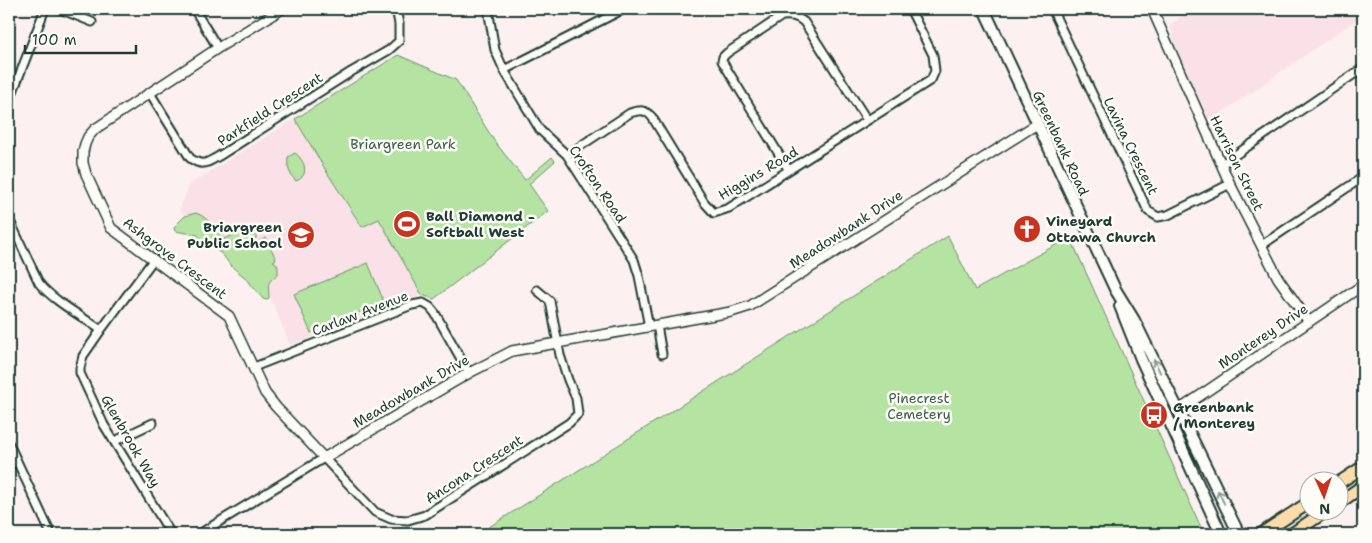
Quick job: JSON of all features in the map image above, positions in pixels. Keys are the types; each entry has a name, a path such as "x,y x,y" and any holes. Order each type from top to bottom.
{"main road":[{"name":"Greenbank Road","path":"984,9 1115,289 1134,320 1239,534"},
{"name":"Greenbank Road","path":"1115,289 1141,359 1221,534"},
{"path":"1350,475 1363,467"},
{"path":"1350,495 1363,486"},
{"path":"1261,534 1300,509"},
{"path":"1292,534 1313,520"}],"street":[{"path":"9,102 45,9"},
{"path":"60,9 92,22"},
{"path":"194,9 218,48"},
{"name":"Ashgrove Crescent","path":"282,9 218,48 95,129 85,144 83,162 86,174 112,228 229,316 265,393 324,458"},
{"name":"Parkfield Crescent","path":"150,93 190,158 197,163 204,164 389,50 398,41 399,24 396,9"},
{"name":"Crofton Road","path":"488,9 495,50 504,70 540,130 567,156 634,260 653,326"},
{"path":"504,70 624,9"},
{"name":"Higgins Road","path":"567,156 630,114 644,110 652,117 704,202 714,213 729,208 931,80 935,71 932,55 910,9"},
{"name":"Lavina Crescent","path":"1052,9 1148,211 1158,217 1168,216 1230,184"},
{"name":"Harrison Street","path":"1152,9 1230,184 1278,278 1309,322"},
{"path":"788,169 722,61 727,53 782,16 798,17 804,22 867,120"},
{"path":"1222,164 1363,68"},
{"name":"Meadowbank Drive","path":"200,534 324,458 469,373 512,351 731,312 750,306 1037,124"},
{"path":"1262,246 1363,177"},
{"path":"9,219 42,288 101,330"},
{"name":"Glenbrook Way","path":"154,260 101,330 84,356 80,373 104,425 171,534"},
{"name":"Monterey Drive","path":"1179,410 1363,285"},
{"path":"537,290 550,301 558,342"},
{"name":"Carlaw Avenue","path":"254,367 412,305 423,303 435,313 469,373"},
{"path":"653,326 662,354"},
{"name":"Ancona Crescent","path":"324,458 375,512 391,519 408,520 425,515 570,423 578,414 576,398 568,380 558,342"},
{"path":"115,441 153,423"},
{"path":"9,444 51,534"},
{"path":"9,464 17,461"}],"shaded area":[{"path":"1193,9 1363,9 1363,15 1210,121 1175,45 1170,25"},
{"name":"Briargreen Public School","path":"295,119 362,227 379,219 422,295 290,345 260,272 224,242 179,211 190,184"}],"green space":[{"name":"Briargreen Park","path":"398,55 456,80 495,142 525,180 552,157 555,161 529,184 548,211 434,299 422,295 379,219 362,227 295,119"},
{"path":"295,153 301,160 304,168 303,176 296,181 290,173 288,164 288,157"},
{"path":"196,213 208,220 223,239 249,227 254,227 256,232 252,245 266,238 276,259 273,261 278,268 278,274 269,284 269,298 263,299 247,279 231,266 222,254 202,241 198,235 175,231 174,227 185,216"},
{"name":"Pinecrest Cemetery","path":"948,236 975,290 1070,237 1204,534 478,534"},
{"path":"368,263 384,302 311,333 294,294"}],"place":[{"name":"Ball Diamond - Softball West","path":"407,224"},
{"name":"Vineyard Ottawa Church","path":"1027,229"},
{"name":"Briargreen Public School","path":"301,235"},
{"name":"Greenbank / Monterey","path":"1154,415"}]}
